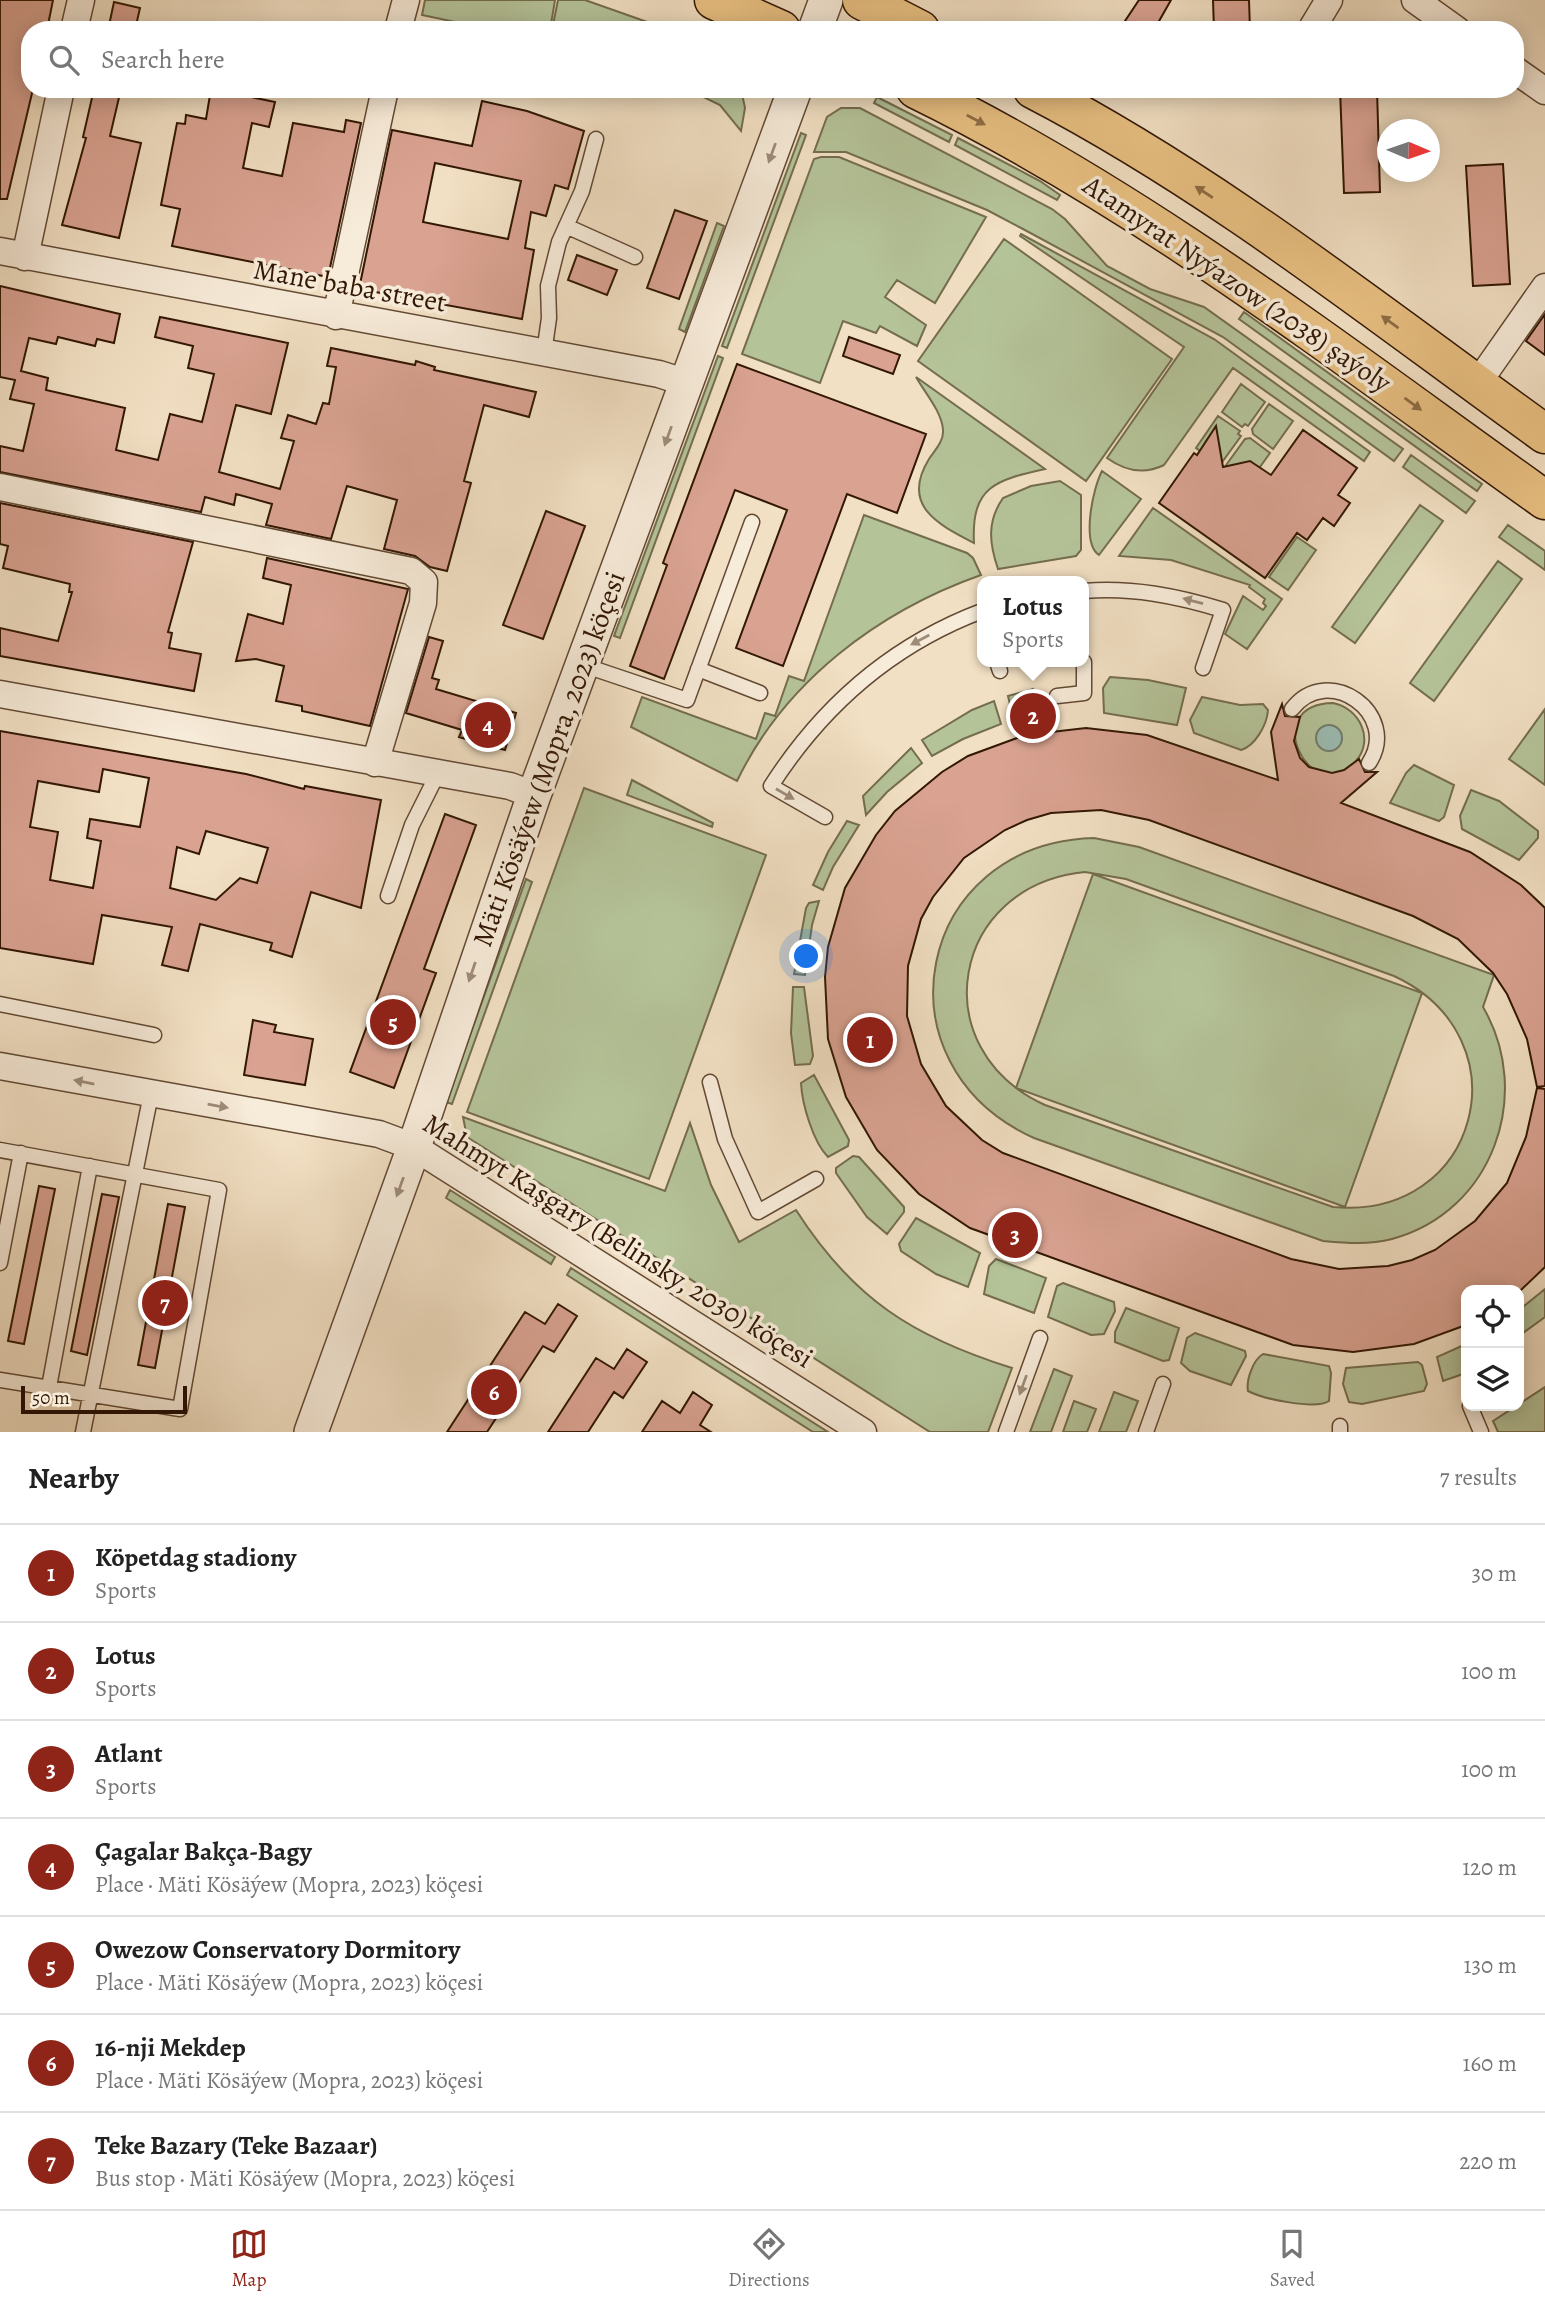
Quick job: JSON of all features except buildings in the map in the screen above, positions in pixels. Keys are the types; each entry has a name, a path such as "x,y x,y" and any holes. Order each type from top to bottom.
{"main road":[{"path":"713,0 761,21"},
{"path":"862,0 903,21"},
{"name":"Atamyrat Nyýazow (2038) şaýoly","path":"933,98 1039,153 1139,213 1253,289 1545,500"},
{"name":"Atamyrat Nyýazow (2038) şaýoly","path":"1048,98 1164,166 1284,244 1545,434"}],"street":[{"path":"76,21 81,0"},
{"path":"400,21 406,0"},
{"path":"818,21 826,0"},
{"path":"1316,21 1329,0"},
{"path":"1415,0 1444,21"},
{"path":"1524,76 1545,91"},
{"path":"12,254 58,98"},
{"path":"336,316 383,98"},
{"name":"Mäti Kösäýew (Mopra, 2023) köçesi","path":"310,1432 414,1147 534,794 792,98"},
{"name":"Mane baba street","path":"12,254 659,374 687,383"},
{"path":"1476,384 1545,287"},
{"path":"0,487 411,571 419,576 424,582 423,603 375,763"},
{"path":"0,694 510,786 534,794"},
{"name":"Mahmyt Kaşgary (Belinsky, 2030) köçesi","path":"0,1066 379,1134 414,1147 863,1432"}],"lane":[{"path":"544,353 549,318 548,286 566,226 582,191 596,139"},
{"path":"566,226 635,257"},
{"path":"583,665 687,700 752,522"},
{"path":"1089,591 1157,594 1223,610 1203,668"},
{"path":"825,817 771,786 800,743 841,697 888,659 938,630 977,616"},
{"path":"1057,696 1084,693 1084,667"},
{"path":"698,670 760,693"},
{"path":"1292,709 1303,699 1318,692 1342,692 1356,699 1368,711 1375,726 1377,743 1369,763"},
{"path":"388,896 412,825 438,773"},
{"path":"0,1004 154,1035"},
{"path":"710,1082 725,1139 758,1212 816,1179"},
{"path":"83,1432 151,1094"},
{"path":"0,1150 219,1190 180,1409 0,1380"},
{"path":"0,1263 21,1153"},
{"path":"49,1387 90,1166"},
{"path":"1006,1432 1040,1338"},
{"path":"1146,1432 1163,1384"},
{"path":"1472,1411 1481,1432"}],"green space":[{"path":"425,0 555,0 552,21 450,21 422,15"},
{"path":"558,0 585,0 644,21 554,21"},
{"path":"706,98 743,98 745,108 741,131 720,105"},
{"path":"879,98 952,135 949,142 874,103"},
{"path":"841,108 860,108 1052,209 1065,219 1107,266 1150,289 1204,307 1403,449 1394,461 1223,337 987,210 846,152 814,152 827,117"},
{"path":"801,133 806,135 727,348 722,346"},
{"path":"958,138 1040,181 1060,195 1057,200 955,145"},
{"path":"839,157 986,217 935,303 897,280 885,297 926,325 917,346 880,326 876,333 843,321 820,383 742,354 814,159"},
{"path":"717,223 724,226 685,332 679,329"},
{"path":"1021,234 1214,339 1370,452 1364,461 1233,368 1164,465 1142,471 1128,469 1107,458 1184,347 1020,236"},
{"path":"1004,239 1172,359 1086,481 918,361"},
{"path":"1244,312 1482,484 1477,491 1239,319"},
{"path":"718,356 723,358 620,638 614,636"},
{"path":"916,377 1045,469 1000,482 982,497 974,524 974,543 937,521 921,501 921,475 941,442 943,430 936,410"},
{"path":"1241,384 1265,402 1248,426 1245,424 1242,427 1222,412"},
{"path":"1269,404 1293,421 1273,449 1253,434 1252,429"},
{"path":"1218,416 1240,431 1238,434 1241,436 1220,465 1196,448"},
{"path":"1250,438 1270,453 1247,485 1224,468 1245,439"},
{"path":"1411,455 1475,501 1466,513 1403,467"},
{"path":"1102,471 1141,499 1099,555 1091,539 1090,515"},
{"path":"1060,481 1081,495 1081,550 1076,556 998,569 991,532 994,515 1003,498 1031,486"},
{"path":"1420,505 1443,521 1355,643 1332,627"},
{"path":"1153,508 1282,599 1247,649 1225,634 1243,596 1263,610 1266,606 1263,603 1265,599 1249,587 1250,585 1171,560 1119,556"},
{"path":"864,515 967,553 973,558 981,575 907,608 839,654 808,681 757,745 737,781 631,727 642,697 756,739 765,713 775,716 789,676 804,681"},
{"path":"1508,525 1545,551 1545,570 1499,537"},
{"path":"1297,537 1316,550 1288,590 1269,577"},
{"path":"1498,561 1522,579 1434,701 1410,683"},
{"path":"1110,677 1148,680 1186,688 1177,725 1104,713 1103,688"},
{"path":"1033,689 1038,716 1014,721 1008,696"},
{"path":"1202,697 1240,705 1263,704 1268,710 1259,734 1251,744 1241,750 1194,733 1190,720"},
{"path":"994,701 1001,724 963,739 932,756 922,740 972,710"},
{"path":"1333,703 1350,711 1357,718 1364,734 1364,743 1356,761 1339,773 1322,773 1309,765 1299,751 1295,735 1298,720 1311,708"},
{"path":"1545,709 1545,785 1509,759"},
{"path":"911,748 922,763 887,792 866,815 863,796"},
{"path":"1414,765 1454,785 1444,817 1439,821 1390,803 1406,773"},
{"path":"632,780 713,823 712,827 627,795"},
{"path":"584,788 766,855 649,1179 467,1112"},
{"path":"1471,790 1499,801 1538,831 1538,838 1519,860 1462,829 1460,816"},
{"path":"847,821 859,825 833,867 823,890 813,885 828,852"},
{"path":"1094,838 1139,847 1494,975 1483,1007 1498,1041 1504,1076 1503,1112 1495,1146 1479,1177 1456,1204 1427,1225 1383,1241 1323,1241 1034,1138 983,1104 950,1061 935,1012 936,962 954,916 986,877 1033,849","holes":["1085,872 1126,879 1394,976 1436,1004 1461,1040 1472,1080 1468,1120 1452,1156 1423,1186 1383,1204 1333,1207 1045,1105 1006,1079 981,1047 968,1010 969,972 981,937 1005,906 1040,883"]},
{"path":"1093,874 1422,993 1345,1207 1016,1088"},
{"path":"526,879 532,882 452,1104 446,1102"},
{"path":"819,901 812,925 805,975 794,974 806,908 809,903"},
{"path":"793,987 804,987 813,1056 810,1064 795,1065 791,1033"},
{"path":"814,1075 849,1140 848,1146 828,1157 813,1133 802,1092 801,1083"},
{"path":"463,1117 665,1191 690,1123 711,1185 739,1242 796,1210 840,1268 888,1311 945,1343 1012,1368 988,1432 930,1432 467,1137"},
{"path":"853,1156 859,1157 904,1207 904,1212 887,1234 867,1217 836,1173 836,1168"},
{"path":"450,1190 555,1257 551,1264 446,1198"},
{"path":"916,1218 980,1253 968,1287 936,1274 901,1251 899,1244"},
{"path":"996,1259 1046,1278 1034,1313 984,1294 989,1266"},
{"path":"571,1268 828,1432 813,1432 567,1275"},
{"path":"1063,1283 1114,1302 1115,1311 1104,1334 1091,1335 1048,1317 1057,1286"},
{"path":"1545,1289 1545,1317 1524,1332 1524,1306"},
{"path":"1126,1308 1179,1328 1169,1360 1163,1361 1115,1342 1115,1332"},
{"path":"1195,1333 1245,1351 1246,1356 1231,1385 1190,1371 1181,1363 1187,1338"},
{"path":"1461,1346 1461,1375 1443,1381 1437,1357"},
{"path":"1263,1354 1329,1366 1329,1401 1313,1404 1289,1402 1248,1391 1251,1371"},
{"path":"1418,1362 1422,1365 1427,1384 1424,1391 1362,1404 1349,1402 1343,1384 1346,1368"},
{"path":"1054,1369 1072,1376 1051,1432 1030,1432"},
{"path":"1545,1387 1545,1432 1498,1432 1493,1421 1508,1411 1524,1411 1524,1401"},
{"path":"1114,1392 1138,1401 1126,1432 1099,1432"},
{"path":"1074,1401 1096,1409 1087,1432 1063,1432"}],"water":[{"path":"1329,725 1338,729 1342,738 1338,747 1329,751 1320,747 1316,738 1320,729"}],"place":[{"name":"Lotus","path":"1033,716"},
{"name":"Çagalar Bakça-Bagy","path":"488,725"},
{"name":"Owezow Conservatory Dormitory","path":"393,1022"},
{"name":"Köpetdag stadiony","path":"870,1040"},
{"name":"Atlant","path":"1015,1235"},
{"name":"Teke Bazary (Teke Bazaar)","path":"165,1303"},
{"name":"16-nji Mekdep","path":"494,1392"}]}
